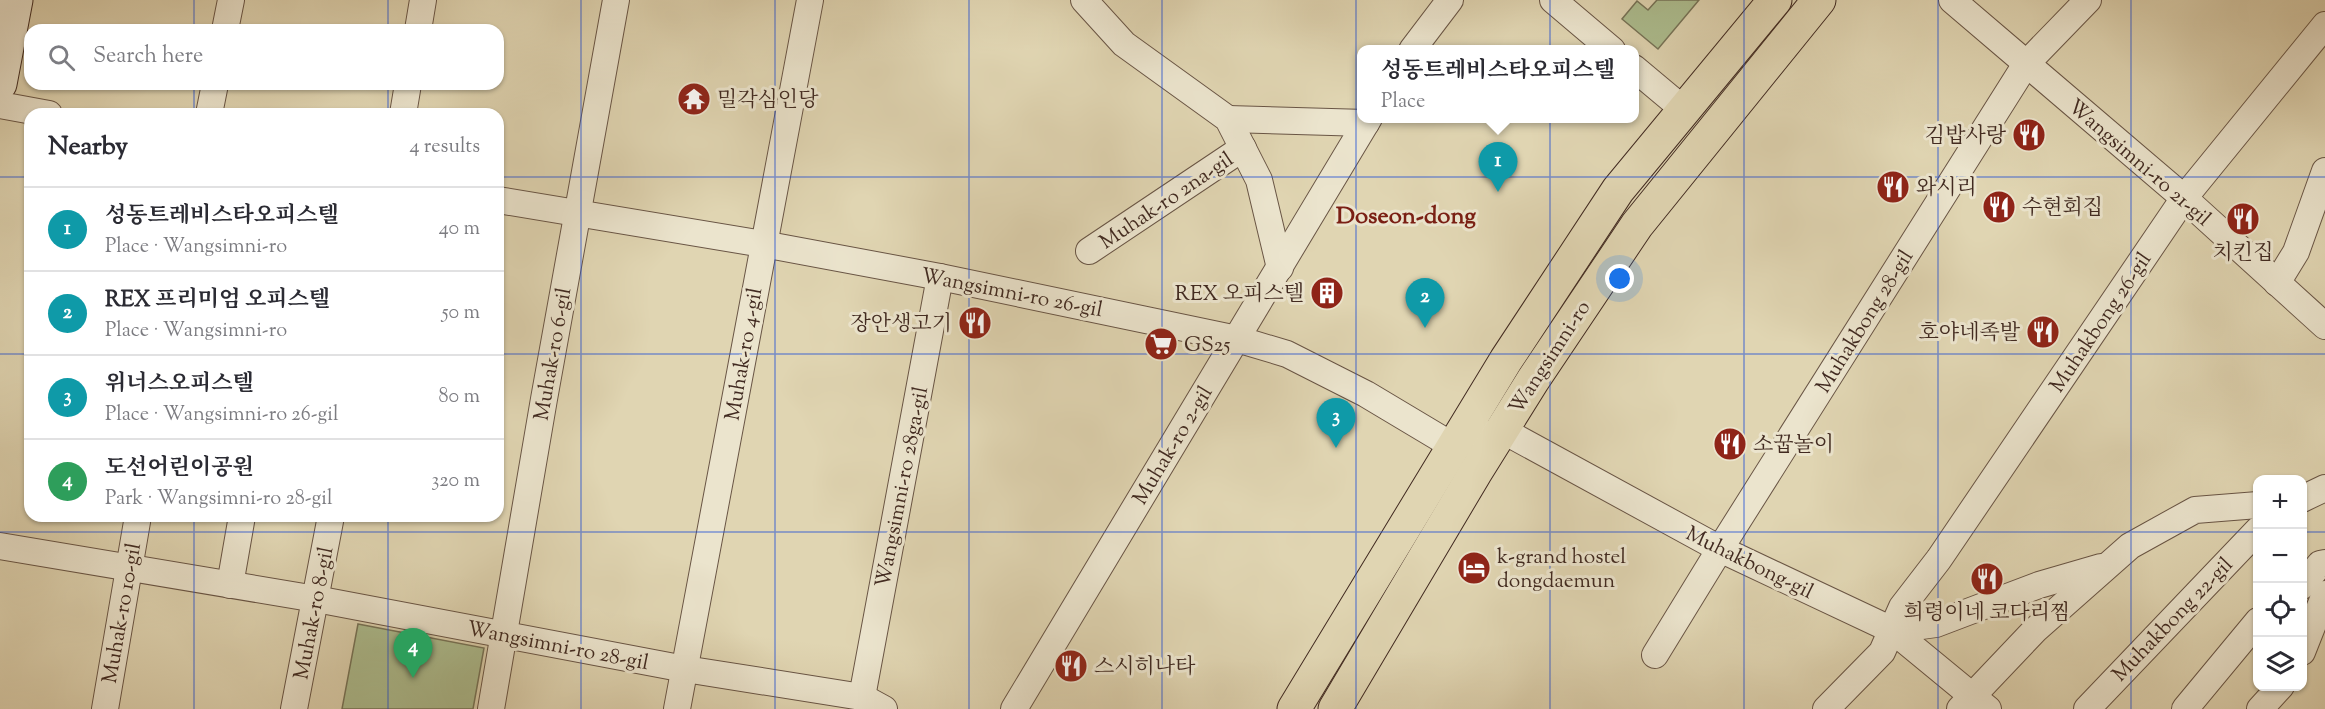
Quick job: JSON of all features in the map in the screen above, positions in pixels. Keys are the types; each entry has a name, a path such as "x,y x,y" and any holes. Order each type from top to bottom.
{"main road":[{"path":"0,84 16,0"},
{"name":"Wangsimni-ro","path":"1294,709 1506,360 1618,190 1775,0"},
{"name":"Wangsimni-ro","path":"1335,709 1502,430 1637,225 1819,0"}],"street":[{"path":"226,24 231,0"},
{"path":"419,24 423,0"},
{"name":"Muhak-ro 6-gil","path":"491,709 616,0"},
{"name":"Muhak-ro 4-gil","path":"677,709 810,0"},
{"name":"Muhak-ro 2na-gil","path":"1084,0 1124,44 1228,119 1259,180 1280,268"},
{"path":"1416,45 1450,0"},
{"path":"1553,0 1606,45"},
{"name":"Wangsimni-ro 21-gil","path":"1952,0 2184,198 2325,326"},
{"name":"Muhakbong 28-gil","path":"1656,655 1720,549 2026,64 2088,0"},
{"name":"Muhakbong 26-gil","path":"1827,709 1881,652 1902,607 1939,560 2184,198 2325,26"},
{"path":"1639,71 1683,109"},
{"path":"210,108 214,90"},
{"path":"404,108 407,90"},
{"path":"0,105 24,109"},
{"name":"Muhak-ro 2na-gil","path":"1228,119 1357,121"},
{"name":"Muhak-ro 2-gil","path":"1014,709 1366,123"},
{"name":"Muhak-ro 2na-gil","path":"1089,251 1243,148"},
{"path":"2277,283 2296,252 2325,171"},
{"name":"Wangsimni-ro 26-gil","path":"504,201 764,244 940,277 1237,339 1296,359 1366,394 1453,446"},
{"name":"Wangsimni-ro 28ga-gil","path":"873,703 940,277"},
{"path":"1453,446 1502,430"},
{"name":"Muhakbong-gil","path":"1502,430 1720,549 1893,630 1974,704"},
{"path":"2307,497 2325,488"},
{"path":"1974,704 2035,630 2130,546 2195,510 2253,504"},
{"name":"Muhak-ro 10-gil","path":"105,709 137,522"},
{"path":"230,585 241,522"},
{"name":"Muhak-ro 8-gil","path":"294,709 330,522"},
{"name":"Muhakbong 22-gil","path":"2087,709 2253,535"},
{"name":"Wangsimni-ro 28-gil","path":"0,546 316,599 873,703"},
{"path":"2304,583 2320,564 2325,563"},
{"path":"1893,630 1936,624 2039,585 2108,565"},
{"path":"2307,639 2325,594"},
{"path":"2185,709 2253,627"},
{"path":"2260,709 2278,691"},
{"path":"2280,709 2287,691"}],"green space":[{"path":"1657,0 1699,0 1658,49 1622,19 1637,1 1648,10"},
{"path":"358,624 484,648 473,709 342,709"}],"place":[{"name":"밀각심인당","path":"694,99"},
{"name":"김밥사랑","path":"2029,135"},
{"name":"와시리","path":"1893,187"},
{"name":"성동트레비스타오피스텔","path":"1498,192"},
{"name":"수현회집","path":"1999,207"},
{"name":"치킨집","path":"2243,219"},
{"name":"REX 오피스텔","path":"1327,293"},
{"name":"장안생고기","path":"975,323"},
{"name":"REX 프리미엄 오피스텔","path":"1425,328"},
{"name":"호야네족발","path":"2043,332"},
{"name":"GS25","path":"1161,344"},
{"name":"소꿉놀이","path":"1730,444"},
{"name":"위너스오피스텔","path":"1336,448"},
{"name":"k-grand hostel dongdaemun","path":"1474,568"},
{"name":"희령이네 코다리찜","path":"1987,579"},
{"name":"스시히나타","path":"1071,666"},
{"name":"도선어린이공원","path":"413,678"}],"district":[{"name":"Doseon-dong","path":"1406,215"}]}
